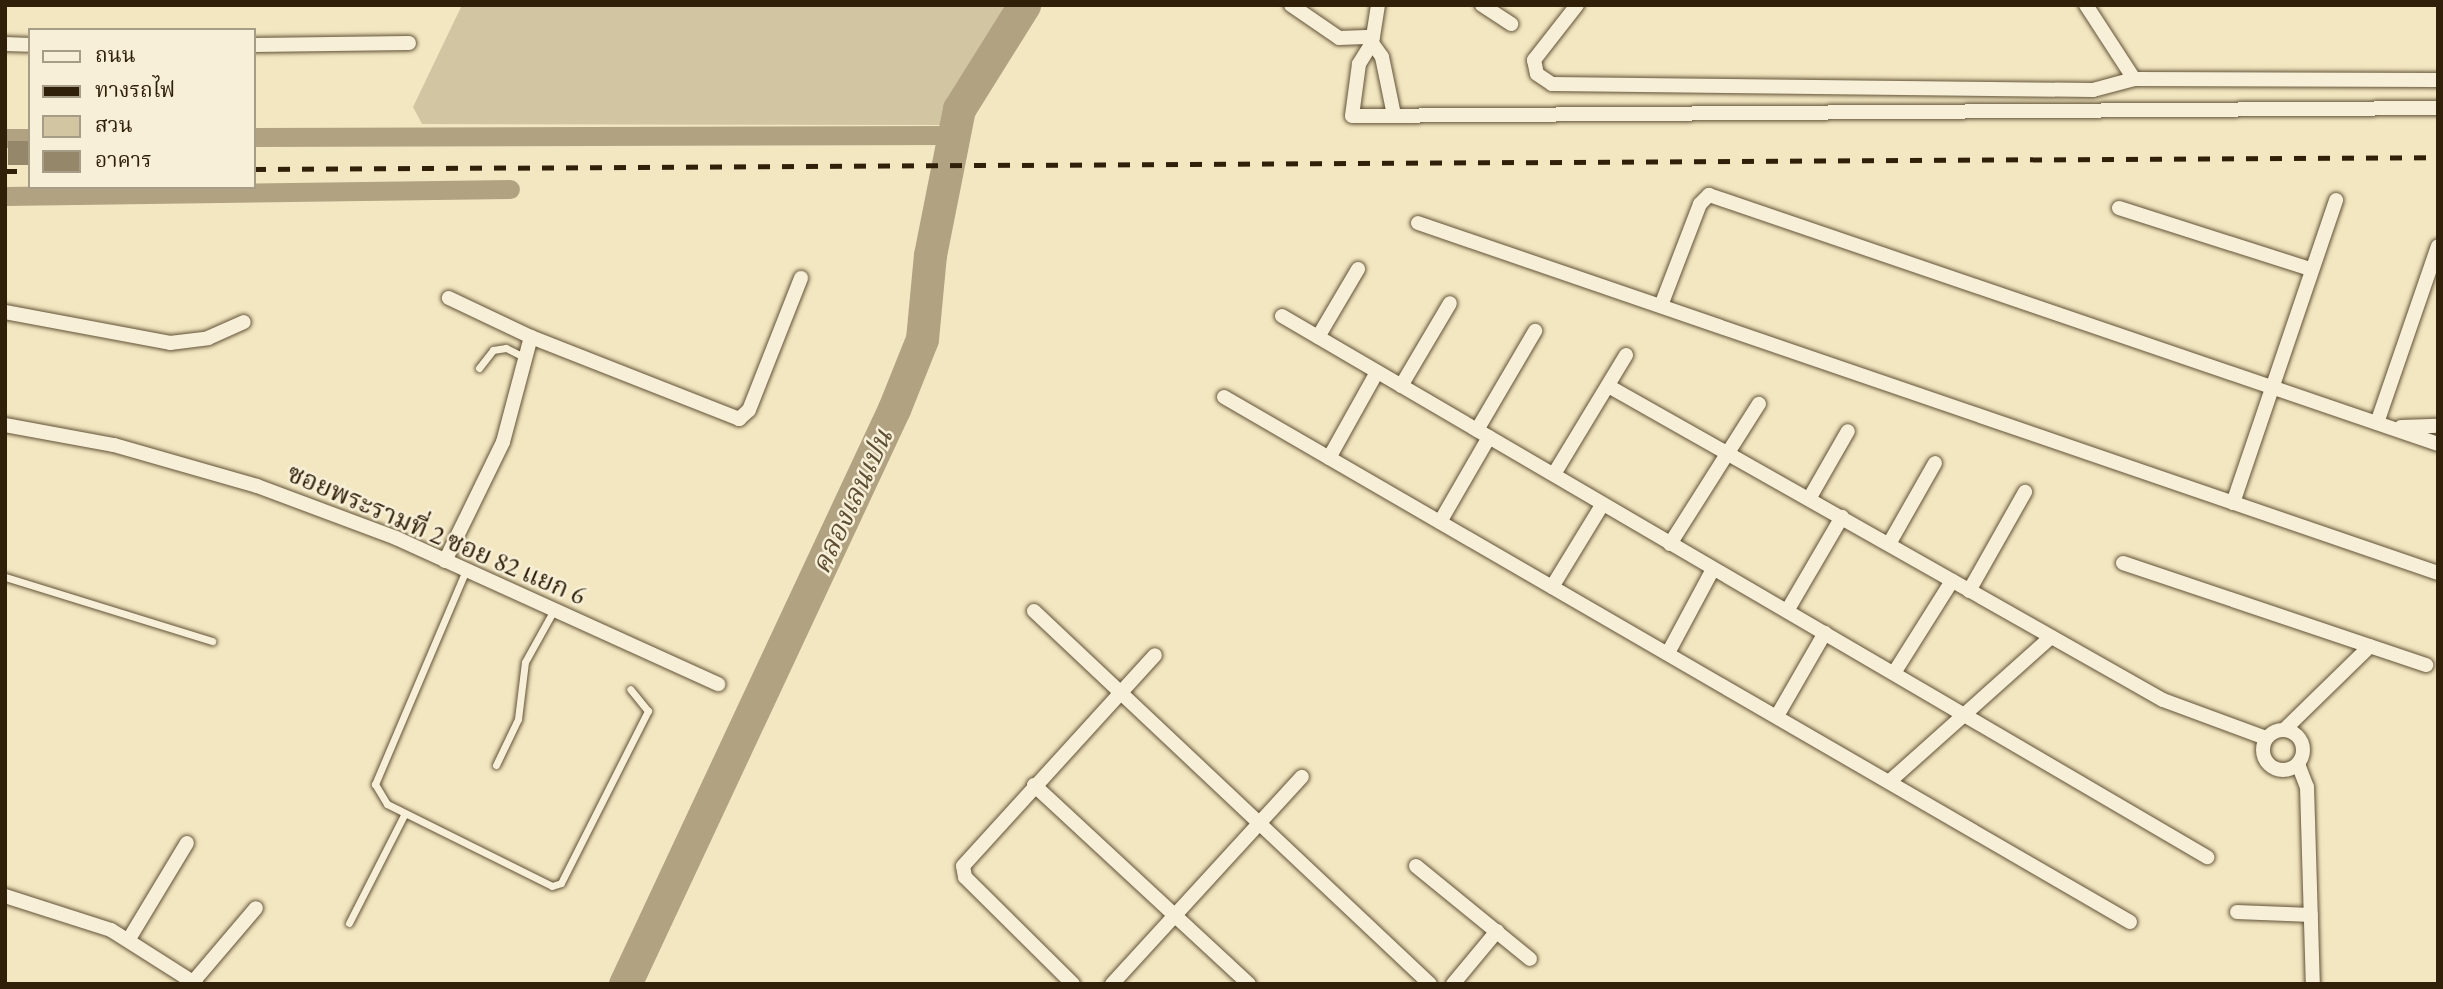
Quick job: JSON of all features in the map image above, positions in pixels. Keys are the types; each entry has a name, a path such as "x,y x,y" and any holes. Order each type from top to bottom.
{"street":[{"path":"1291,5 1339,38 1372,40"},
{"path":"1378,5 1372,40 1359,64 1352,116 2438,108"},
{"path":"1482,5 1511,24"},
{"path":"1577,5 1534,60 1537,74 1552,83 2093,90 2134,79 2438,80"},
{"path":"2086,5 2134,79"},
{"path":"1372,40 1382,57 1394,116"},
{"path":"256,45 409,43"},
{"path":"5,44 28,45"},
{"path":"1662,303 1700,204 1709,195 2438,444"},
{"path":"2233,502 2310,269 2336,200"},
{"path":"2119,208 2310,269"},
{"path":"1418,223 1662,303 2438,573"},
{"path":"2383,425 2438,246"},
{"path":"1318,337 1358,269"},
{"path":"449,298 531,337 739,419 749,410 802,278"},
{"path":"1401,386 1450,303"},
{"path":"5,312 170,343 208,338 244,323"},
{"path":"1282,316 1554,474 1602,505 1966,714 2207,858"},
{"path":"1440,522 1535,331"},
{"path":"445,561 503,442 528,359 531,337"},
{"path":"1554,474 1610,387 1626,355"},
{"path":"1329,458 1377,372"},
{"path":"1610,387 2051,638 2180,708 2266,738 2284,730 2370,646"},
{"path":"1224,397 2130,922"},
{"path":"1670,544 1730,454 1759,404"},
{"name":"ซอยพระรามที่ 2 ซอย 82 แยก 6","path":"5,425 114,445 257,486 466,570 718,684"},
{"path":"2383,425 2438,426"},
{"path":"1810,499 1849,431"},
{"path":"1889,544 1935,463"},
{"path":"1969,591 2025,492"},
{"path":"1552,587 1602,505"},
{"path":"1787,611 1842,517"},
{"path":"2123,564 2426,665"},
{"path":"1668,653 1713,569"},
{"path":"1894,673 1952,581"},
{"path":"1034,611 1430,984"},
{"path":"1777,716 1825,633"},
{"path":"1890,781 2051,638"},
{"path":"1073,984 962,872 1034,785 1155,655"},
{"path":"2284,730 2299,738 2298,764 2307,788 2313,984"},
{"path":"2266,738 2263,752 2269,765 2282,771 2298,764"},
{"path":"1112,984 1262,825 1301,777"},
{"path":"1034,785 1250,984"},
{"path":"129,939 187,844"},
{"path":"1416,866 1531,959"},
{"path":"5,896 129,939 194,983 256,908"},
{"path":"2237,912 2311,915"},
{"path":"1453,984 1497,931"}],"lane":[{"path":"479,368 493,349 506,348 528,359"},
{"path":"466,570 375,784 387,804 552,886 561,883 648,711 630,689"},
{"path":"5,577 212,641"},
{"path":"496,765 518,719 525,662 554,610"},
{"path":"349,923 405,813"}],"green space":[{"path":"462,5 1009,5 941,125 422,124 413,107"}],"building":[{"path":"8,141 28,141 28,165 8,165"}],"waterway":[{"name":"คลองเลนเปน","path":"625,984 894,409 922,339 930,255 959,109 1024,5"},
{"path":"256,137 954,135"},
{"path":"5,138 28,138"},
{"path":"5,196 510,189"}],"railway":[{"path":"256,169 2438,157"},
{"path":"5,171 28,171"}]}
